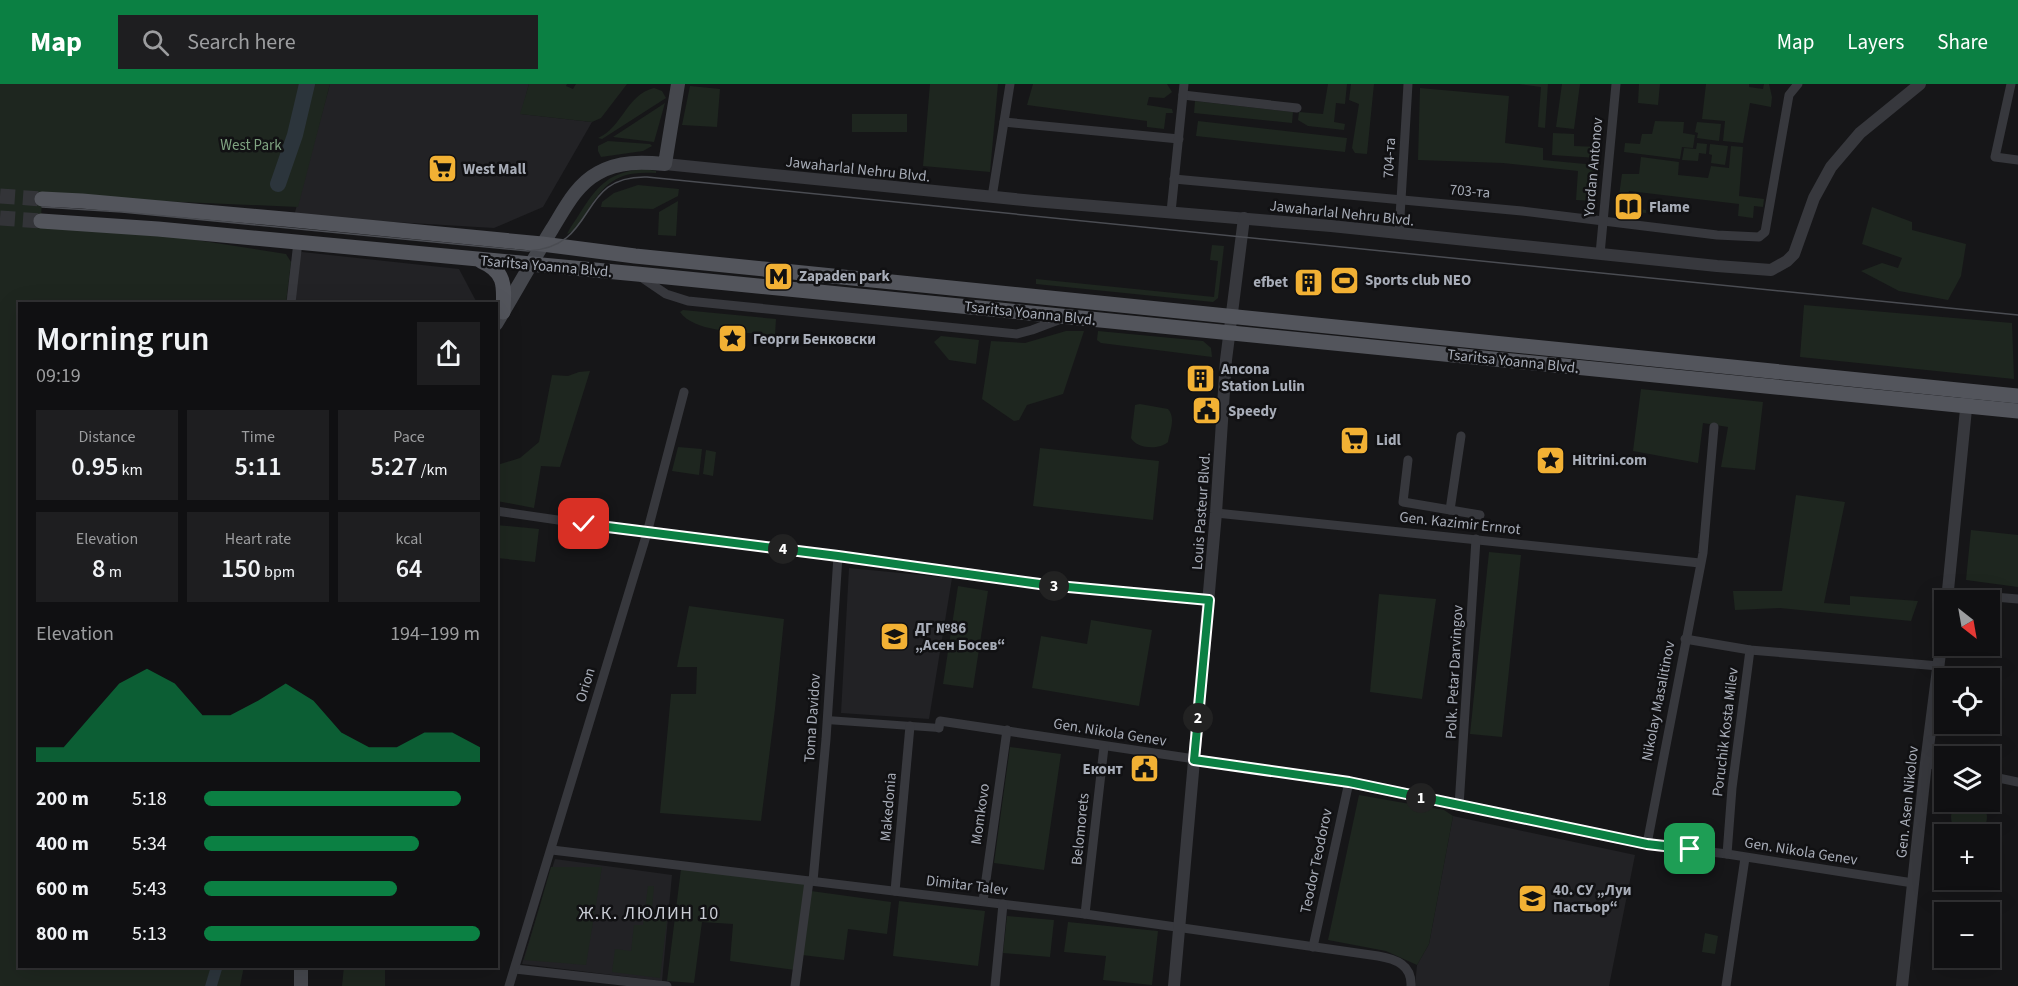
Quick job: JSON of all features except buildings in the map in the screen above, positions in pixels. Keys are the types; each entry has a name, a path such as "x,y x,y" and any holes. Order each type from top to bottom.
{"main road":[{"path":"500,318 542,244 578,189 598,173 610,168 640,162 665,164 678,84"},
{"name":"Tsaritsa Yoanna Blvd.","path":"42,199 134,205 542,244 595,252 1232,317 1967,400 2018,411"},
{"name":"Tsaritsa Yoanna Blvd.","path":"41,221 298,242 1230,333 1967,400 2018,396"},
{"path":"478,260 493,267 501,276 503,286 500,318"},
{"path":"301,986 302,968"}],"street":[{"path":"992,197 1010,84"},
{"path":"1171,212 1184,84"},
{"name":"704-та","path":"1399,233 1408,84"},
{"name":"Yordan Antonov","path":"1600,254 1616,84"},
{"name":"703-та","path":"1174,179 1603,220 1756,238 1765,232 1789,95 1798,84"},
{"name":"Jawaharlal Nehru Blvd.","path":"665,164 1771,270 1779,267 1794,254 1814,198 1831,167 1860,133 1920,84"},
{"path":"2011,84 1995,157 2018,160"},
{"path":"1183,95 1297,108"},
{"path":"1004,122 1179,139"},
{"name":"Louis Pasteur Blvd.","path":"1174,986 1209,600 1226,365 1245,218"},
{"path":"291,302 298,242"},
{"path":"637,274 666,294 688,301 1017,334 1068,316"},
{"name":"Orion","path":"509,986 646,533 684,392"},
{"path":"1948,590 1967,400"},
{"name":"Nikolay Masalitinov","path":"1647,844 1703,553 1714,427"},
{"path":"1450,510 1461,436"},
{"path":"1408,460 1403,502 1480,515"},
{"path":"498,511 646,533 838,556 1047,585 1209,600"},
{"name":"Gen. Kazimir Ernrot","path":"1216,513 1700,563"},
{"name":"Polk. Petar Darvingov","path":"1459,806 1476,540"},
{"name":"Toma Davidov","path":"795,986 817,852 838,556"},
{"path":"2000,598 2018,599"},
{"path":"1685,639 1750,650 1939,666"},
{"name":"Poruchik Kosta Milev","path":"1727,854 1732,788 1750,650"},
{"name":"Gen. Asen Nikolov","path":"1902,986 1940,656"},
{"path":"827,720 910,726 940,725"},
{"name":"Gen. Nikola Genev","path":"940,725 1008,730 1104,747 1349,782 1647,844 1913,883"},
{"name":"Makedonia","path":"895,891 910,726"},
{"name":"Momkovo","path":"983,901 1008,730"},
{"name":"Belomorets","path":"1085,914 1104,747"},
{"path":"1926,763 1934,765"},
{"path":"2000,778 2018,782"},
{"name":"Teodor Teodorov","path":"1313,947 1349,782"},
{"name":"Dimitar Talev","path":"552,849 1085,914 1391,958 1405,967 1411,977 1411,986"},
{"path":"1726,986 1745,858"},
{"path":"995,986 1003,904"},
{"path":"515,969 666,986"}],"shaded area":[{"path":"330,84 529,84 521,114 592,122 543,207 494,228 294,216"},
{"path":"302,252 459,269 476,302 286,302 291,262"},
{"name":"ДГ №86 „Асен Босев“","path":"849,568 952,578 929,719 841,713"},
{"name":"40. СУ „Луи Пастьор“","path":"1453,816 1635,855 1609,986 1415,986 1417,965 1429,944"},
{"path":"555,859 672,875 662,981 522,964"},
{"path":"210,968 222,968 217,986 205,986"}],"green space":[{"name":"West Park","path":"0,84 330,84 298,207 42,196 41,221 164,235 286,254 291,262 286,302 18,302 18,968 244,968 240,986 0,986"},
{"path":"529,84 567,84 566,86 573,89 576,84 627,84 601,118 592,122 520,114"},
{"path":"930,84 998,84 990,172 923,166"},
{"path":"1033,84 1167,84 1172,92 1164,98 1149,97 1147,105 1172,109 1173,113 1166,113 1164,129 1147,127 1147,121 1027,105"},
{"path":"1328,84 1347,84 1345,104 1336,103 1334,122 1345,124 1344,130 1308,126 1298,120 1299,112 1323,114"},
{"path":"1351,84 1374,84 1367,154 1355,153 1352,148 1359,104 1349,100"},
{"path":"1519,84 1548,84 1545,128 1538,127 1541,87"},
{"path":"1562,84 1580,84 1574,129 1556,127"},
{"path":"1639,84 1660,84 1658,105 1638,103"},
{"path":"1706,84 1749,84 1749,87 1763,89 1764,84 1769,84 1772,97 1771,107 1750,103 1743,143 1723,141 1725,121 1702,119"},
{"path":"690,86 720,89 717,127 682,125"},
{"path":"654,88 662,91 666,98 602,139 598,138 613,127 637,97"},
{"path":"1420,88 1509,96 1505,143 1543,148 1543,160 1596,165 1593,201 1576,200 1578,171 1503,163 1418,160"},
{"path":"1195,101 1293,112 1292,123 1194,113"},
{"path":"665,103 654,142 613,137"},
{"path":"852,114 907,114 907,132 852,132"},
{"path":"1198,121 1347,138 1345,152 1196,136"},
{"path":"1655,121 1684,122 1683,133 1695,135 1693,148 1682,147 1680,159 1624,152 1625,143 1640,144 1642,134 1652,134"},
{"path":"1697,122 1721,124 1719,141 1697,138 1698,133 1695,132"},
{"path":"1553,133 1574,134 1574,146 1598,147 1597,158 1552,155"},
{"path":"608,141 652,146 643,151 601,157 598,146"},
{"path":"1697,143 1707,144 1706,154 1699,153 1698,161 1682,160 1684,148 1696,149"},
{"path":"1710,144 1728,146 1725,165 1711,163"},
{"path":"1731,146 1743,147 1739,196 1764,199 1763,207 1754,206 1753,218 1738,216 1739,204 1629,191 1627,207 1646,210 1646,213 1617,210 1622,174 1639,174 1641,157 1679,162 1678,175 1708,178 1711,166 1729,168"},
{"path":"644,169 656,171 656,173 630,174 611,182 597,197 576,228 567,234 593,195 606,182 622,173"},
{"path":"638,185 679,189 678,196 653,209 601,207 602,202 614,193"},
{"path":"678,201 676,236 658,235 659,212"},
{"path":"1872,207 1912,222 1912,230 1966,244 1961,276 1948,300 1899,291 1861,271 1882,263 1898,268 1902,258 1862,244"},
{"path":"1212,245 1224,246 1218,298 1213,302 1036,284 1036,279 1214,297 1218,261 1210,260"},
{"path":"1804,305 2012,323 2014,379 1800,357"},
{"path":"683,310 776,319 775,335 710,328 687,319 680,312"},
{"path":"1066,331 1084,331 1063,394 1027,405 1019,420 1014,421 982,399 991,341 1025,343"},
{"path":"1098,331 1203,341 1211,348 1212,357 1101,343 1097,340"},
{"path":"941,336 979,340 976,364 949,360 934,342"},
{"path":"590,371 560,467 541,466 534,508 498,501 498,465 520,458 539,442 552,375 568,376"},
{"path":"1641,389 1763,402 1755,470 1721,467 1728,427 1703,423 1698,463 1633,451"},
{"path":"1135,405 1168,409 1172,416 1171,429 1168,442 1164,445 1143,446 1131,438"},
{"path":"678,447 702,449 699,475 672,471"},
{"path":"1040,448 1159,461 1153,520 1033,506"},
{"path":"706,450 716,452 713,476 703,474"},
{"path":"1796,495 1845,502 1824,603 1850,605 1850,596 1918,601 1911,621 1780,608 1735,610 1733,591 1782,591"},
{"path":"498,525 539,529 535,562 498,558"},
{"path":"1971,530 2018,535 2018,587 1966,580"},
{"path":"1489,552 1521,555 1502,737 1470,734"},
{"path":"958,586 988,591 973,688 943,684"},
{"path":"1379,594 1436,599 1422,699 1370,692"},
{"path":"689,606 784,619 761,821 660,813 671,694 696,694 697,667 677,667"},
{"path":"1091,620 1152,630 1139,706 1032,688 1041,636 1087,644"},
{"path":"1010,747 1061,754 1044,870 994,863"},
{"path":"1359,795 1444,810 1453,816 1429,944 1417,965 1386,951 1328,940"},
{"path":"1952,812 1986,812 1986,824 1952,824"},
{"path":"551,867 602,867 586,965 524,960"},
{"path":"681,869 806,883 795,970 730,961 733,924 702,922 694,983 667,981"},
{"path":"648,886 654,886 652,909 668,911 660,978 612,972 615,949 631,951 634,925 643,925"},
{"path":"811,891 891,902 887,934 848,929 844,960 802,955"},
{"path":"899,901 985,911 978,966 893,956"},
{"path":"1007,916 1054,920 1050,957 1003,953"},
{"path":"1068,922 1158,931 1152,985 1103,980 1106,956 1064,952"},
{"path":"1705,933 1718,936 1715,954 1702,952"},
{"path":"344,968 385,968 385,986 342,986"}],"waterway":[{"path":"278,184 295,135 307,84"}],"tunnel":[{"path":"0,196 42,199"},
{"path":"0,218 41,221"}],"tram line":[{"path":"42,207 122,212 528,251 551,247 567,237 608,187 624,179 647,177 2018,315"}],"place":[{"name":"West Mall","path":"442,169"},
{"name":"Flame","path":"1628,207"},
{"name":"Zapaden park","path":"778,276"},
{"name":"Sports club NEO","path":"1344,280"},
{"name":"efbet","path":"1309,282"},
{"name":"Георги Бенковски","path":"732,339"},
{"name":"Ancona Station Lulin","path":"1200,378"},
{"name":"Speedy","path":"1207,411"},
{"name":"Lidl","path":"1355,440"},
{"name":"Hitrini.com","path":"1551,460"},
{"name":"ДГ №86 „Асен Босев“","path":"894,637"},
{"name":"Еконт","path":"1144,769"},
{"name":"40. СУ „Луи Пастьор“","path":"1532,899"}],"district":[{"name":"Ж.К. ЛЮЛИН 10","path":"649,913"}],"route":[{"path":"584,524 1047,585 1209,600 1194,760 1349,782 1647,844 1690,849"}]}
